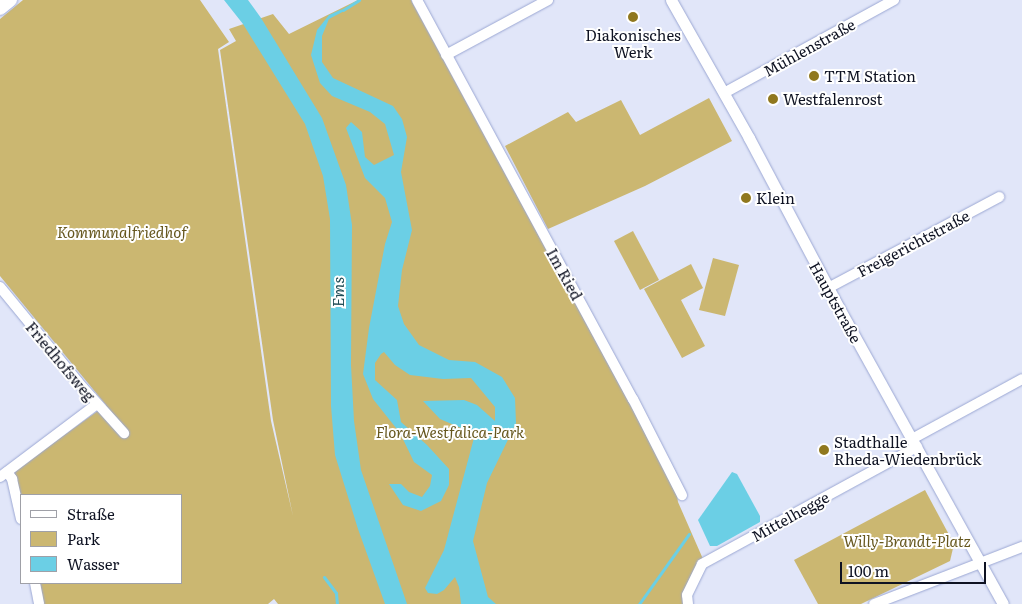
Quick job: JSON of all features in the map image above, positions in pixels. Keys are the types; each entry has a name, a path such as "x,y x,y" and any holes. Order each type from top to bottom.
{"main road":[{"path":"0,8 10,0"}],"street":[{"name":"Im Ried","path":"417,0 633,399 682,495"},
{"path":"446,55 548,0"},
{"name":"Hauptstraße","path":"671,0 724,93 828,288 1002,604"},
{"name":"Mühlenstraße","path":"724,93 894,0"},
{"name":"Freigerichtstraße","path":"828,288 999,197"},
{"name":"Friedhofsweg","path":"0,287 97,404 124,433"},
{"name":"Mittelhegge","path":"688,604 687,595 702,564 1022,379"},
{"path":"20,515 12,479 4,474 97,404"},
{"path":"874,604 1022,547"},
{"path":"35,584 39,604"}],"green space":[{"path":"23,0 200,0 229,42 218,49 271,421 293,516 273,420 220,50 236,41 229,29 273,14 289,34 358,0 411,0 676,489 678,502 703,559 685,604 278,604 274,599 268,604 44,604 39,584 182,584 182,494 20,494 20,498 14,471 106,405 0,276 0,19"},
{"path":"709,98 732,141 645,186 548,229 505,146 568,112 576,122 621,100 640,135"},
{"path":"633,231 659,280 640,290 614,241"},
{"path":"713,258 739,265 725,316 699,310"},
{"path":"691,264 703,288 681,300 705,346 682,358 644,289"},
{"name":"Willy-Brandt-Platz","path":"925,490 954,544 950,561 861,604 818,604 794,560"}],"water":[{"name":"Ems","path":"224,0 248,0 261,18 322,118 346,185 352,225 351,365 354,421 361,470 407,604 385,604 358,529 335,455 331,406 330,219 323,176 305,124 243,24"},
{"path":"350,8 329,19 322,36 322,62 333,78 393,106 402,119 407,137 401,172 412,230 402,270 398,306 404,324 419,345 449,360 475,362 502,377 515,398 516,423 487,483 473,541 488,597 496,604 461,604 459,587 455,577 444,590 437,594 428,593 425,588 444,550 475,434 440,419 423,401 464,400 477,405 495,421 495,407 471,378 443,379 410,375 395,365 384,352 381,354 375,363 375,380 397,400 401,422 427,445 449,469 449,485 441,501 421,511 403,505 389,484 401,484 409,492 422,497 430,486 432,475 414,462 400,433 373,399 363,374 369,328 385,244 392,222 385,198 365,178 346,128 351,122 362,132 365,157 374,165 394,155 385,124 370,112 332,96 320,83 311,55 317,30 329,15"},
{"path":"732,472 737,474 760,516 760,522 717,546 710,546 698,520"}],"waterway":[{"path":"343,10 359,0"},
{"path":"639,604 689,534"},
{"path":"324,577 336,593 337,604"}],"place":[{"name":"Diakonisches Werk","path":"633,17"},
{"name":"TTM Station","path":"814,76"},
{"name":"Westfalenrost","path":"773,99"},
{"name":"Klein","path":"746,198"},
{"name":"Stadthalle Rheda-Wiedenbrück","path":"824,450"}],"park label":[{"name":"Kommunalfriedhof","path":"122,232"},
{"name":"Flora-Westfalica-Park","path":"450,432"}]}
